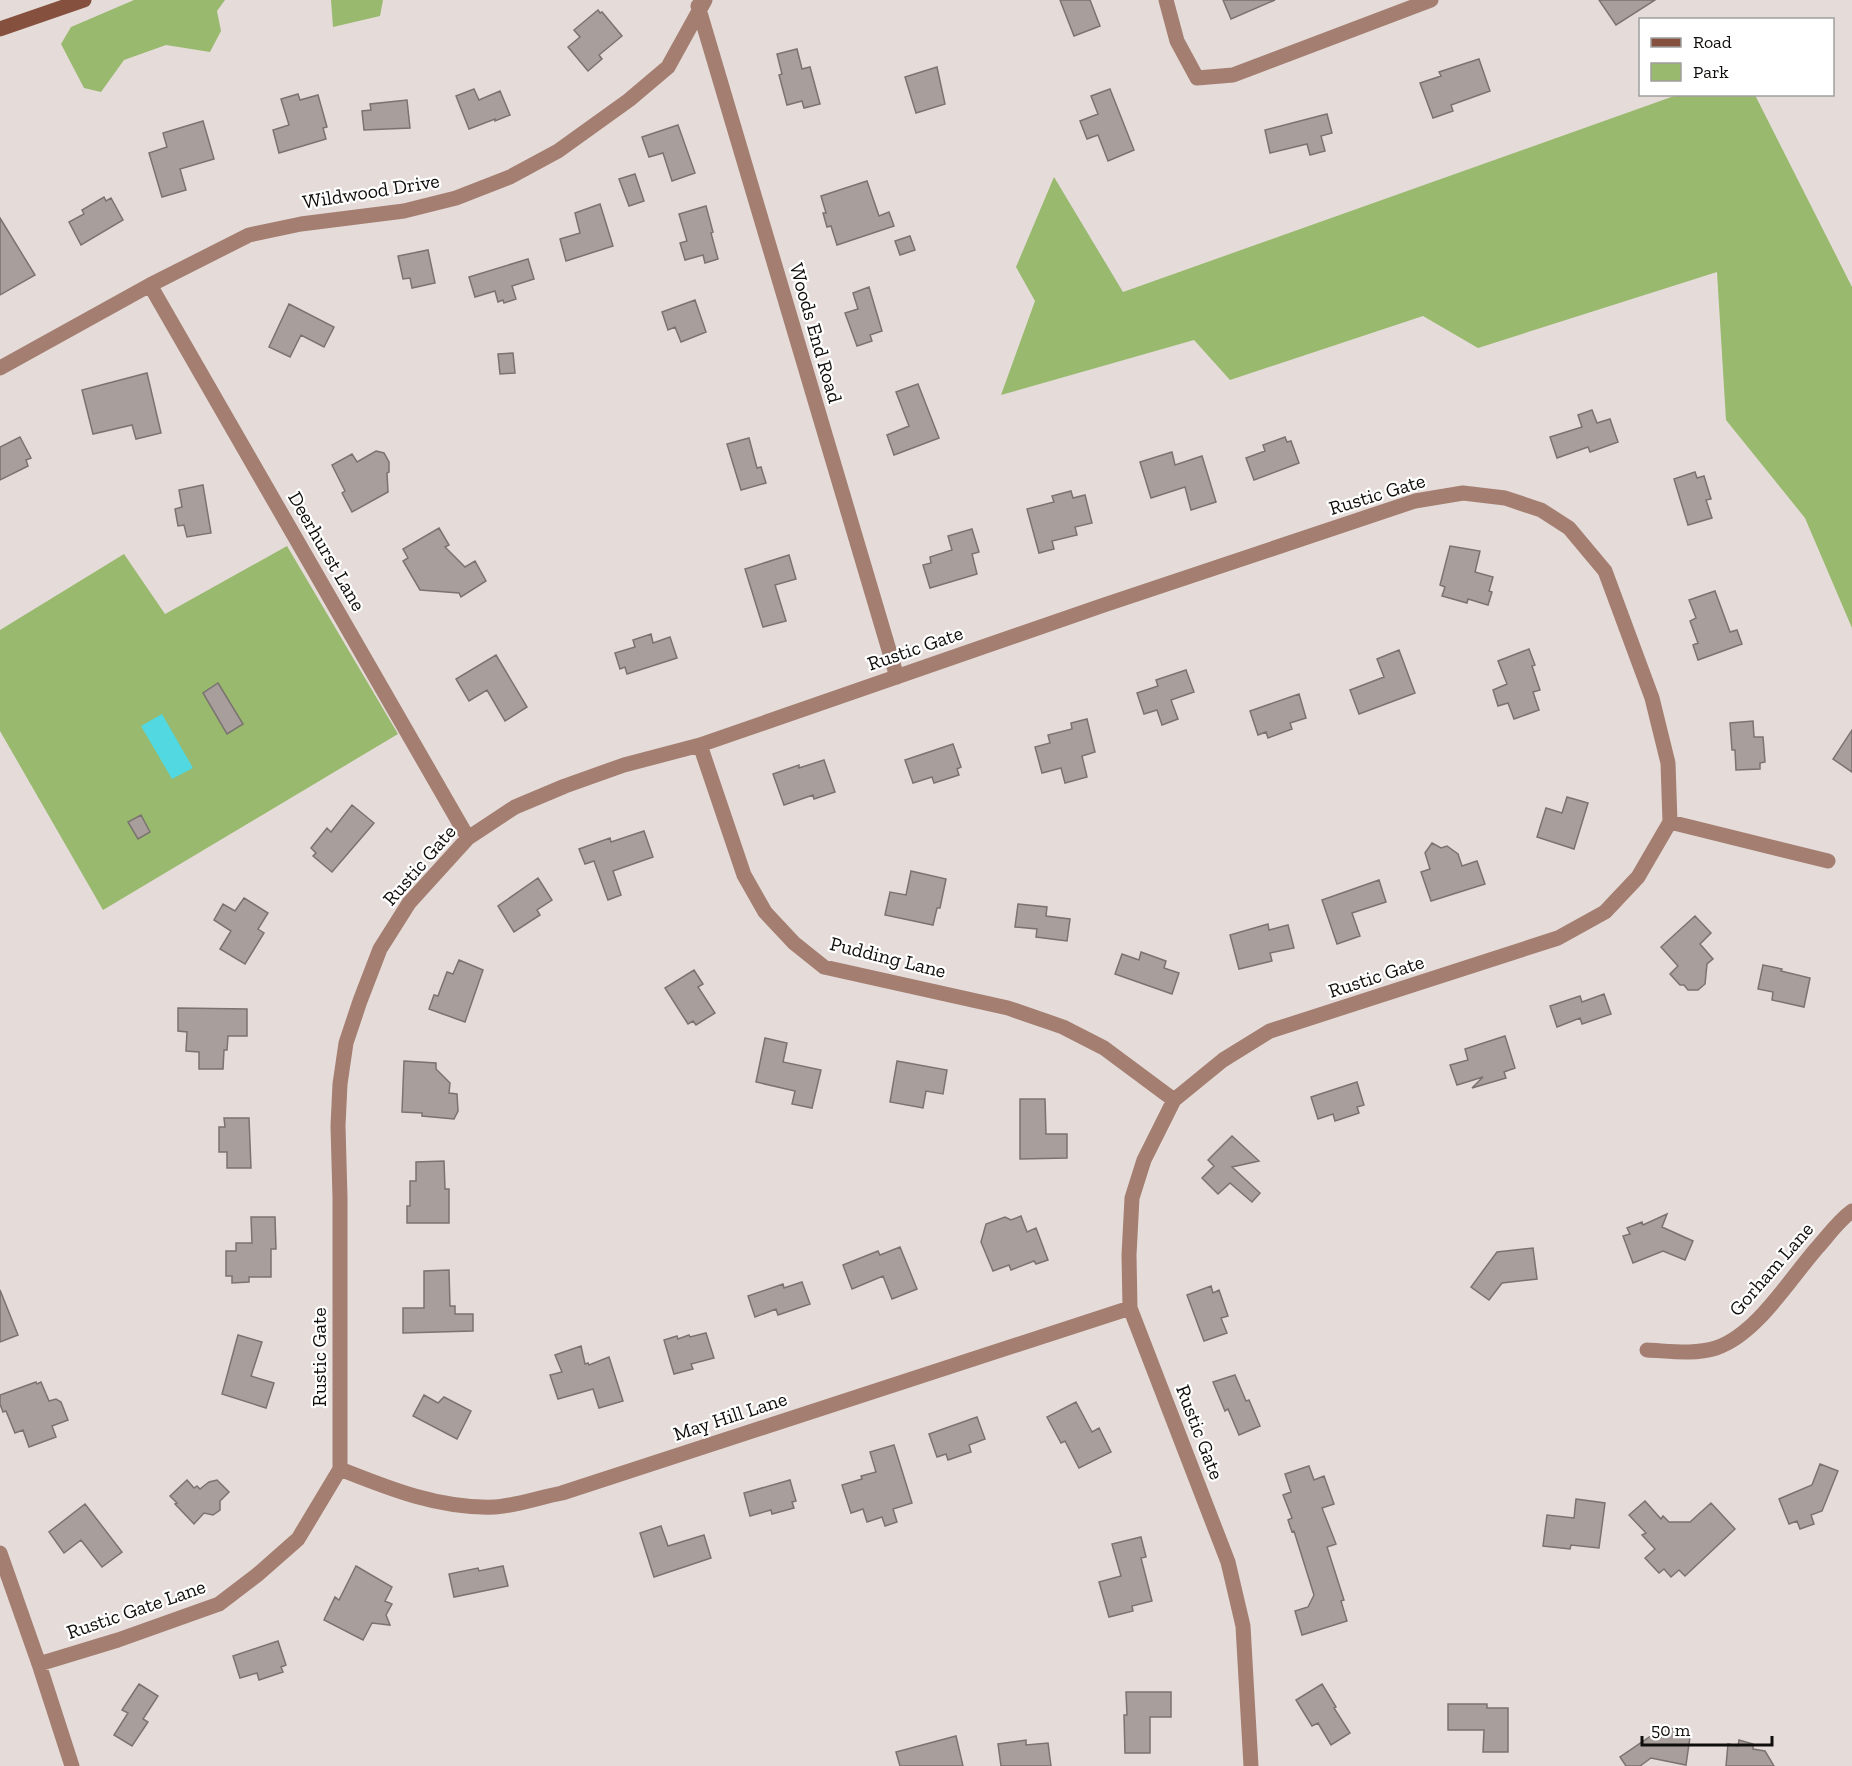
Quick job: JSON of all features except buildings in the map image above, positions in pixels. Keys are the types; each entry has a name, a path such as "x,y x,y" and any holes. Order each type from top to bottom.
{"main road":[{"path":"0,29 84,0"}],"street":[{"path":"1166,0 1177,41 1197,78 1233,75 1431,0"},
{"name":"Wildwood Drive","path":"0,368 150,285 249,235 301,224 404,210 456,198 510,177 558,151 629,100 668,67 700,4"},
{"name":"Woods End Road","path":"700,4 897,676"},
{"name":"Deerhurst Lane","path":"150,285 468,838"},
{"name":"Rustic Gate","path":"340,1469 338,1126 340,1084 346,1043 380,949 409,903 468,838 515,807 565,786 624,765 700,745 1414,501 1463,493 1505,498 1541,510 1569,528 1605,571 1654,709 1668,764 1670,822 1638,877 1605,912 1558,938 1270,1031 1223,1060 1174,1100 1144,1160 1132,1198 1129,1255 1130,1308 1228,1562 1243,1626 1251,1766"},
{"name":"Pudding Lane","path":"700,745 744,874 765,912 794,943 824,967 997,1006 1063,1027 1104,1048 1174,1100"},
{"path":"1670,822 1828,861"},
{"name":"Gorham Lane","path":"1647,1350 1695,1352 1716,1348 1736,1339 1755,1325 1793,1275 1832,1230 1852,1211"},
{"name":"May Hill Lane","path":"340,1469 399,1492 444,1505 496,1507 562,1492 1130,1308"},
{"name":"Rustic Gate Lane","path":"39,1664 118,1640 219,1604 298,1539 340,1469"},
{"path":"0,1553 72,1766"}],"green space":[{"path":"134,0 225,0 217,11 221,31 210,52 166,45 124,60 101,92 84,88 61,44 71,27"},
{"path":"331,0 383,0 380,16 333,27"},
{"path":"1674,96 1756,96 1852,287 1852,628 1805,518 1726,420 1717,272 1478,348 1423,316 1230,380 1194,340 1001,395 1035,301 1016,267 1054,177 1123,292"},
{"path":"287,546 398,734 103,910 0,731 0,630 124,554 165,614"}],"water":[{"path":"162,714 193,768 172,779 141,726"}]}
